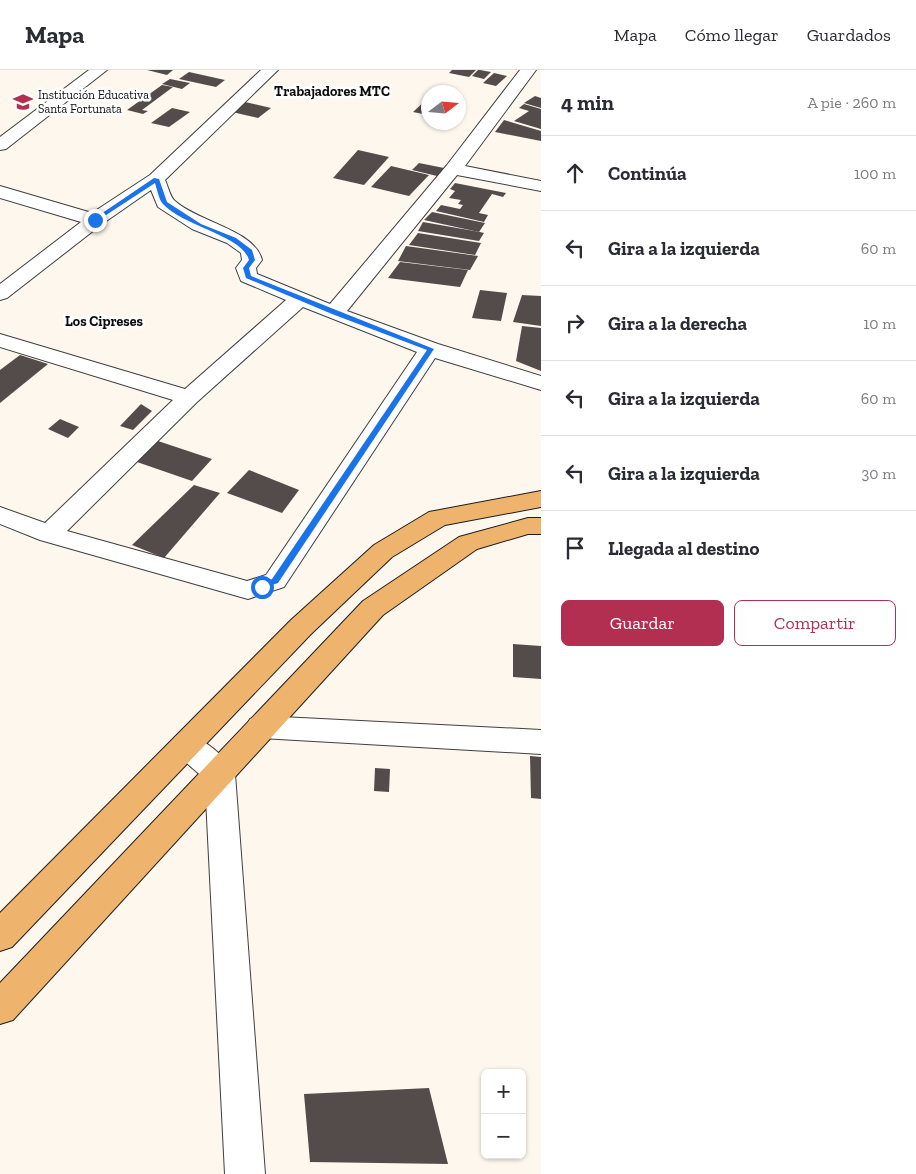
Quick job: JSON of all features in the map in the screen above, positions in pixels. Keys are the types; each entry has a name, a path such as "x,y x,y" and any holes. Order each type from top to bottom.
{"main road":[{"path":"0,1008 373,608 468,543 528,519 541,499"},
{"path":"0,936 301,626 383,552 438,518 528,519"}],"street":[{"path":"0,145 99,70"},
{"path":"0,294 95,220 156,179 270,70"},
{"path":"334,313 453,169 528,70"},
{"path":"453,169 541,186"},
{"path":"156,179 165,203 199,225 234,239 250,251 252,260 246,268 248,277 334,313 430,349 541,383"},
{"path":"0,192 95,220"},
{"path":"48,534 190,397 300,299"},
{"path":"0,340 190,397"},
{"path":"0,515 48,534 248,590 269,584 275,581 430,349"},
{"path":"262,727 541,742"},
{"path":"186,744 220,774 244,1174"}],"building":[{"path":"147,70 173,70 167,75"},
{"path":"452,70 476,70 469,77 449,73"},
{"path":"478,70 491,72 484,79 472,76"},
{"path":"189,72 225,80 216,87 179,79"},
{"path":"494,73 507,76 496,86 483,83"},
{"path":"170,79 190,83 182,89 162,84"},
{"path":"162,85 173,87 142,110 148,111 143,114 127,110"},
{"path":"535,96 541,98 541,108 524,103"},
{"path":"245,102 271,108 258,118 232,112"},
{"path":"524,104 541,109 541,129 514,121 529,111 519,108"},
{"path":"421,105 421,114 413,112"},
{"path":"172,108 190,112 169,127 151,123"},
{"path":"504,120 541,131 541,141 495,132"},
{"path":"358,150 389,157 364,185 333,178"},
{"path":"419,163 444,168 437,176 412,170"},
{"path":"391,166 429,175 409,196 371,187"},
{"path":"455,183 506,193 503,197 492,194 479,213 488,215 484,222 436,211 441,205 460,209 463,205 458,204 461,200 449,198 455,191 450,189"},
{"path":"432,212 485,223 479,232 424,220"},
{"path":"423,222 484,233 479,241 418,231"},
{"path":"418,233 481,243 475,255 409,245"},
{"path":"406,246 478,256 470,270 398,261"},
{"path":"400,262 468,270 460,287 388,278"},
{"path":"480,290 507,293 501,321 472,318"},
{"path":"522,295 541,296 541,326 513,322"},
{"path":"522,326 541,328 541,371 516,361"},
{"path":"20,355 48,364 0,403 0,370"},
{"path":"141,404 152,411 133,430 120,426"},
{"path":"60,419 79,427 68,438 48,429"},
{"path":"158,441 212,459 192,481 137,462"},
{"path":"249,470 299,490 282,513 227,493"},
{"path":"194,485 220,493 164,558 132,545"},
{"path":"513,644 541,646 541,679 513,677"},
{"path":"530,756 541,757 541,799 531,798"},
{"path":"375,768 390,769 389,792 374,791"},
{"path":"429,1088 448,1164 310,1162 304,1094"}],"place":[{"name":"Institución Educativa Santa Fortunata","path":"23,102"}],"district":[{"name":"Trabajadores MTC","path":"332,91"},
{"name":"Los Cipreses","path":"104,321"}],"route":[{"path":"95,220 156,179 165,203 199,225 234,239 250,251 252,260 246,268 248,277 334,313 430,349 275,581 262,587"}]}
